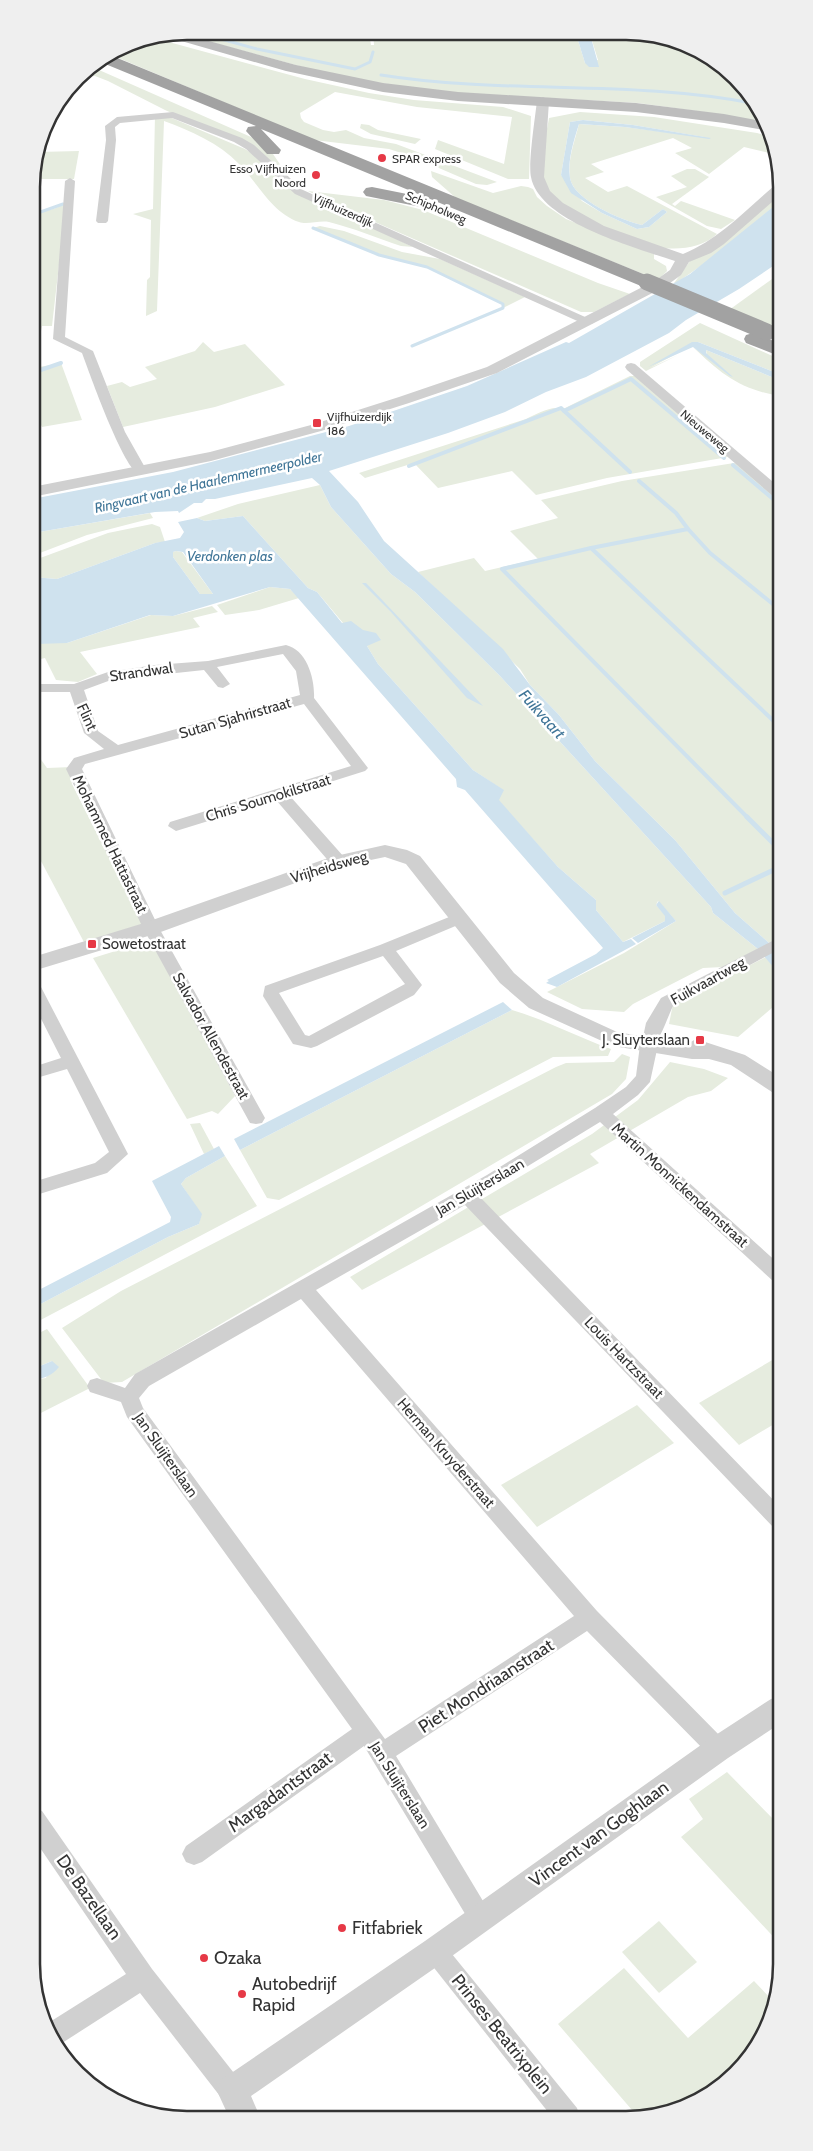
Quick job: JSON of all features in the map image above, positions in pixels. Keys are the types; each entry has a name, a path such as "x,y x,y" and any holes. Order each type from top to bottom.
{"highway":[{"name":"Schipholweg","path":"111,61 453,202 641,286"},
{"name":"Schipholweg","path":"102,67 425,202 766,336"},
{"path":"277,129 320,142 350,146"},
{"path":"254,131 273,150"},
{"path":"432,182 453,202"},
{"path":"372,192 425,202"}],"main road":[{"path":"192,40 318,74 379,87 414,92 639,106 724,118 759,125"}],"street":[{"path":"543,101 537,177 538,184 550,202 588,225 683,259"},
{"name":"Vijfhuizerdijk","path":"102,221 111,140 110,126 116,120 173,115 250,147 293,188 300,192 588,321"},
{"path":"70,181 59,339 87,351 119,432 140,471"},
{"path":"40,490 230,451 316,428 492,370 661,283 676,272 683,259 706,250 719,241 773,194"},
{"name":"Nieuweweg","path":"631,366 773,489"},
{"name":"Strandwal","path":"76,688 108,676 156,669 208,665 286,649 297,659 308,682 307,698"},
{"path":"208,665 223,684"},
{"name":"Flint","path":"40,688 76,688 91,733 116,752"},
{"name":"Sutan Sjahrirstraat","path":"79,761 307,698 360,768"},
{"name":"Mohammed Hattastraat","path":"79,761 74,769 78,780 151,928"},
{"name":"Chris Soumokilstraat","path":"176,826 360,768"},
{"path":"279,793 338,861"},
{"name":"Vrijheidsweg","path":"40,962 151,928 338,861 385,851 400,854 413,860 514,985 544,1007 564,1018 595,1029 613,1039 650,1041 692,1052 709,1052 738,1060 773,1082"},
{"path":"386,949 414,985 408,991 311,1042 299,1040 271,996 271,990 386,949 459,918"},
{"name":"Salvador Allendestraat","path":"151,928 256,1118"},
{"name":"Fuikvaartweg","path":"650,1041 655,1023 667,1002 773,946"},
{"path":"40,1001 119,1154 101,1168 40,1186"},
{"name":"Jan Sluijterslaan","path":"481,1918 382,1753 134,1411 129,1397 142,1380 467,1195 601,1113 632,1091 644,1078 650,1041"},
{"path":"40,1071 70,1062"},
{"name":"Martin Monnickendamstraat","path":"601,1113 773,1270"},
{"name":"Louis Hartzstraat","path":"467,1195 773,1514"},
{"name":"Herman Kruyderstraat","path":"303,1288 589,1618"},
{"path":"97,1386 129,1397"},
{"path":"589,1618 718,1749"},
{"name":"Piet Mondriaanstraat","path":"382,1753 589,1618"},
{"name":"Vincent van Goghlaan","path":"481,1918 718,1749 773,1713"},
{"name":"Margadantstraat","path":"194,1854 367,1731"},
{"name":"De Bazellaan","path":"40,1828 143,1977"},
{"path":"232,2091 481,1918"},
{"name":"Prinses Beatrixplein","path":"435,1951 563,2111"},
{"path":"57,2032 143,1977 232,2091 241,2111"}],"shaded area":[{"path":"203,40 370,40 371,45 374,45 374,40 578,40 585,63 598,60 592,40 646,41 674,48 691,55 716,70 743,97 758,122 726,115 638,103 442,92 340,77"},
{"path":"166,41 305,79 369,93 414,100 503,107 531,116 529,179 508,179 435,149 438,140 504,164 512,117 417,107 335,92 300,113 304,122 323,130 334,132 346,130 364,138 396,144 497,182 487,185 476,184 411,156 389,149 314,140 118,58 130,51"},
{"path":"99,70 251,137 273,154 292,182 263,154 95,76 89,77"},
{"path":"580,112 654,117 757,133 764,135 769,153 744,147 709,174 675,153 692,148 673,138 591,164 604,172 585,178 608,192 627,186 717,234 705,242 692,247 664,248 622,234 585,218 557,202 551,196 546,186 542,167 543,148 549,118","holes":["583,120 633,125 710,138 625,127 579,124 569,171 573,186 580,194 600,208 634,223 642,225 663,209 667,212 649,227 637,229 602,213 582,201 561,175 570,122"]},
{"path":"155,115 167,116 245,149 259,158 290,188 413,247 401,246 329,222 302,223 289,217 273,204 239,164 223,150 194,133 164,121 157,311 146,316 147,280 150,277 151,220 133,214 153,209"},
{"path":"361,124 369,125 378,130 421,139 415,144 371,134 360,128"},
{"path":"79,151 74,179 40,179 44,152"},
{"path":"687,169 695,169 709,177 672,204 675,206 681,201 735,220 721,229 707,226 656,197 687,187 671,176"},
{"path":"431,171 493,193 521,186 533,189 537,197 566,219 654,254 654,259 666,266 667,271 658,280 456,198 432,177"},
{"path":"308,191 384,200 423,210 598,283 630,294 594,312 581,312"},
{"path":"773,200 773,207 715,256 672,286 690,261 714,250"},
{"path":"66,203 52,326 42,326 40,336 40,213"},
{"path":"320,226 344,231 402,252 440,259 525,297 503,308 503,304 500,302 427,267 379,255 313,228"},
{"path":"773,278 773,328 729,310"},
{"path":"700,323 773,356 773,372 698,342 650,368 678,355 646,371 640,366 640,362"},
{"path":"203,342 214,352 245,344 285,385 215,407 123,427 107,386 122,382 130,387 157,379 145,367 195,351"},
{"path":"693,347 707,357 706,350 773,378 773,395 742,385 713,365"},
{"path":"61,363 82,420 42,427 40,423 40,367"},
{"path":"630,376 636,376 728,457 607,478 536,495 512,471 438,488 414,463 365,478 359,473 526,419 549,409 563,409"},
{"path":"734,463 739,464 773,493 773,941 769,943 735,913 675,840 595,761 559,715 530,685 520,669 418,572 474,558 485,571 538,559 510,531 558,518 541,500 622,481"},
{"path":"320,485 331,507 391,574 415,592 500,676 711,907 713,913 758,949 723,967 703,968 633,1004 624,1012 582,1009 547,992 624,953 676,921 658,901 656,905 666,916 665,921 623,942 596,910 596,900 558,867 498,800 503,790 473,770 378,664 367,646 343,623 317,592 308,588 243,516 205,521 197,518 238,504"},
{"path":"150,513 153,518 87,535 40,553 40,532"},
{"path":"152,524 160,527 165,542 155,543 57,579 40,578 40,558 108,533"},
{"path":"173,552 182,552 213,594 200,594 173,557"},
{"path":"270,587 290,589 299,598 259,610 225,615 217,605"},
{"path":"212,606 218,612 193,618 200,627 80,652 97,674 78,682 56,680 45,658 40,659 40,641 67,643 151,615 173,616"},
{"path":"40,758 47,768 72,767 70,773 72,784 144,926 85,944 40,859"},
{"path":"151,940 235,1096 218,1114 212,1111 187,1119 93,958"},
{"path":"766,957 773,966 773,1007 738,1037 669,1024 673,1004"},
{"path":"512,1010 611,1049 608,1056 553,1057 279,1200 267,1198 240,1150"},
{"path":"622,1054 630,1057 626,1079 612,1094 122,1382 104,1383 62,1328 121,1291 556,1067 566,1063 614,1062"},
{"path":"670,1062 704,1069 728,1078 711,1091 688,1097 590,1154 599,1163 362,1290 350,1277 592,1134 638,1100"},
{"path":"200,1123 214,1149 204,1154 190,1124"},
{"path":"225,1156 257,1206 40,1320 40,1304 168,1237 199,1224 201,1214 181,1184 186,1178"},
{"path":"47,1329 90,1388 40,1413 40,1379 46,1378 52,1361 40,1366 40,1332"},
{"path":"773,1360 773,1425 739,1445 699,1403"},
{"path":"637,1405 674,1443 537,1527 501,1485"},
{"path":"727,1772 773,1819 773,1936 681,1837 703,1819 689,1799"},
{"path":"659,1921 697,1962 659,1993 622,1952"},
{"path":"624,1968 688,2038 754,1981 769,1997 762,2021 753,2038 737,2061 723,2075 683,2100 646,2110 633,2111 558,2024"}],"water":[{"path":"578,40 592,40 599,67 589,67 585,63"},
{"path":"583,120 633,125 711,138 625,127 579,124 569,165 573,186 580,194 600,208 634,223 642,225 663,209 667,212 649,227 637,229 602,213 571,193 561,175 570,122"},
{"path":"773,207 773,266 739,289 686,320 669,333 586,377 546,392 505,412 448,433 329,471 358,502 384,541 503,649 530,685 559,715 595,761 675,840 735,913 769,943 773,948 773,967 758,949 713,913 711,907 500,676 415,592 391,574 331,507 320,485 312,478 215,499 206,499 202,503 194,503 179,513 178,511 155,512 40,532 40,497 173,472 349,426 467,386 566,342 569,343 690,274"},
{"path":"692,342 698,342 773,372 773,378 706,350 706,353 733,377 730,376 693,347 648,367"},
{"name":"Verdonken plas","path":"243,516 308,588 317,592 342,623 351,621 363,630 376,633 381,640 367,646 378,664 473,770 504,790 499,800 558,867 596,900 596,910 623,942 631,939 636,944 557,987 546,983 549,981 547,980 596,954 603,948 465,790 457,787 456,779 290,589 270,587 173,616 150,615 67,643 40,644 40,578 57,579 155,543 180,538 184,532 178,522 197,518 205,521","holes":["173,552 183,552 213,594 200,594 173,557"]},
{"path":"362,583 366,583 483,706 467,698 391,612"},
{"path":"659,901 676,921 638,943 632,938 665,921 665,916 656,905"},
{"path":"503,1002 512,1010 240,1150 234,1139"},
{"path":"219,1146 225,1156 186,1178 181,1184 202,1214 199,1224 168,1237 40,1304 40,1289 170,1222 171,1217 152,1181"},
{"path":"52,1361 59,1367 54,1373 40,1378 40,1366"}],"waterway":[{"path":"224,40 257,49 355,69 370,62 373,52"},
{"path":"381,75 475,84 663,92 710,96 746,102"},
{"path":"40,212 63,204"},
{"path":"313,228 379,255 427,267 503,304 503,308 412,346"},
{"path":"40,370 61,363"},
{"path":"564,411 631,379 724,458"},
{"path":"409,466 561,408 564,411"},
{"path":"564,411 630,472"},
{"path":"733,465 773,499"},
{"path":"639,481 676,513 688,529"},
{"path":"591,548 688,529"},
{"path":"688,529 710,553 773,604"},
{"path":"591,548 773,720"},
{"path":"591,548 502,569 748,818"},
{"path":"748,818 773,843"},
{"path":"725,893 773,870"}],"place":[{"name":"SPAR express","path":"382,158"},
{"name":"Esso Vijfhuizen Noord","path":"316,175"},
{"name":"Vijfhuizerdijk 186","path":"317,423"},
{"name":"Sowetostraat","path":"92,944"},
{"name":"J. Sluyterslaan","path":"700,1040"},
{"name":"Fitfabriek","path":"342,1928"},
{"name":"Ozaka","path":"204,1958"},
{"name":"Autobedrijf Rapid","path":"242,1994"}],"water label":[{"name":"Ringvaart van de Haarlemmermeerpolder","path":"208,482"},
{"name":"Fuikvaart","path":"542,714"}]}
